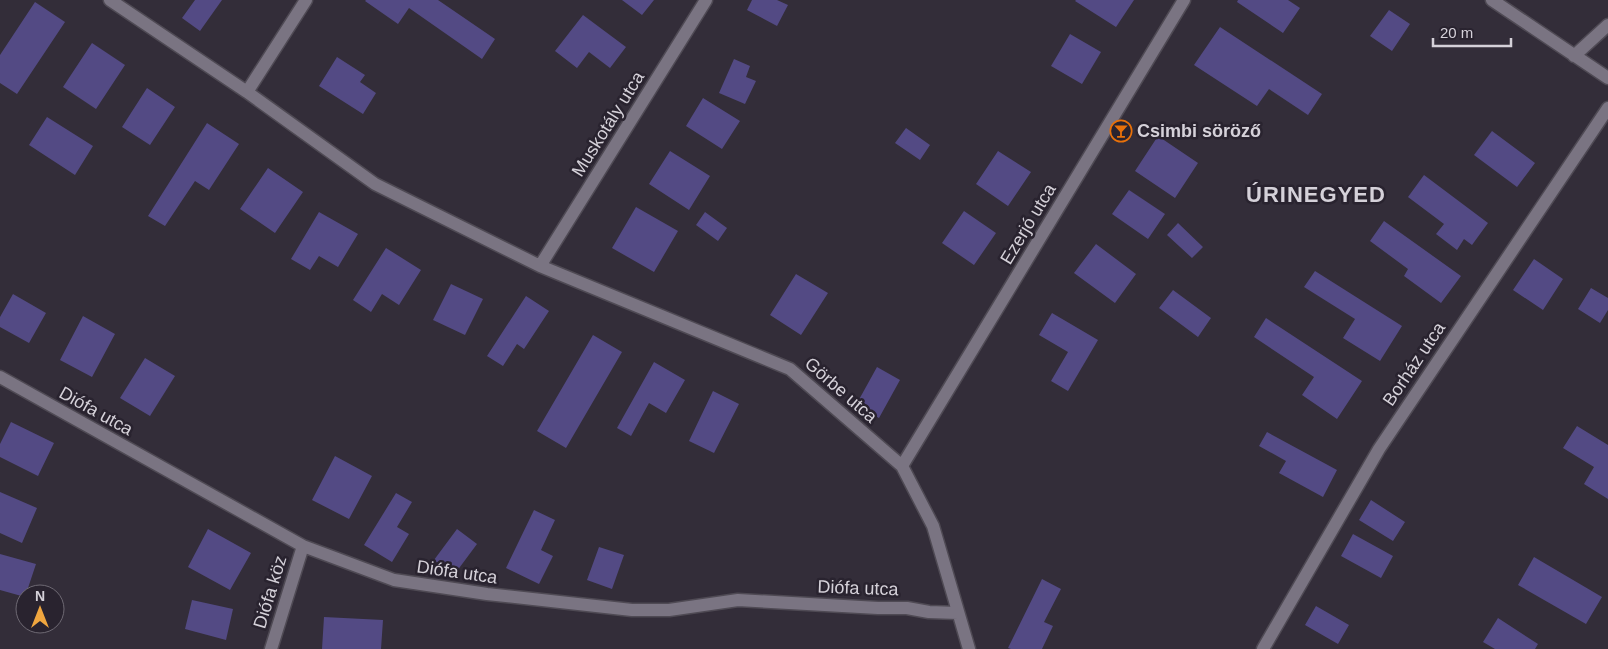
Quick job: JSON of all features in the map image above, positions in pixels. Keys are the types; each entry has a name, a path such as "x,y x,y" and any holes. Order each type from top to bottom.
{"street":[{"name":"Görbe utca","path":"110,0 247,92 375,184 540,266 790,369 902,466 932,526 969,649"},
{"path":"247,92 306,0"},
{"name":"Muskotály utca","path":"540,266 706,0"},
{"name":"Ezerjó utca","path":"902,466 1184,0"},
{"path":"1492,0 1608,78"},
{"path":"1574,56 1608,25"},
{"name":"Borház utca","path":"1264,649 1379,449 1608,108"},
{"name":"Diófa utca","path":"0,377 303,546 394,580 487,594 632,610 669,610 738,600 907,608 929,612 958,613"},
{"name":"Diófa köz","path":"271,649 303,546"}],"building":[{"path":"195,0 222,0 200,31 182,18"},
{"path":"366,0 438,0 495,39 482,59 409,8 398,24"},
{"path":"622,0 654,0 642,15"},
{"path":"752,0 777,0 788,5 777,26 747,10"},
{"path":"1076,0 1134,0 1116,27"},
{"path":"1238,0 1288,0 1300,8 1283,33 1237,2"},
{"path":"35,2 65,22 17,94 0,83 0,55"},
{"path":"1389,10 1410,24 1392,51 1370,36"},
{"path":"583,15 626,47 610,68 589,52 577,68 555,51"},
{"path":"1220,27 1322,94 1308,115 1269,89 1257,106 1194,65"},
{"path":"1070,34 1101,52 1082,84 1051,66"},
{"path":"92,43 125,65 96,109 63,87"},
{"path":"337,57 365,75 360,82 376,93 363,114 319,86"},
{"path":"734,59 750,66 746,77 756,81 745,104 719,93"},
{"path":"147,88 175,107 150,145 122,127"},
{"path":"703,98 740,121 722,149 686,126"},
{"path":"47,117 93,146 75,175 29,145"},
{"path":"207,123 239,144 209,190 195,181 165,226 148,216"},
{"path":"906,128 930,145 920,160 895,143"},
{"path":"1492,131 1535,163 1517,187 1474,155"},
{"path":"1158,136 1198,163 1175,198 1135,171"},
{"path":"670,151 710,176 689,210 649,184"},
{"path":"998,151 1031,172 1008,206 976,184"},
{"path":"268,168 303,192 275,233 240,209"},
{"path":"1424,175 1488,223 1472,245 1464,239 1457,250 1436,234 1444,224 1408,197"},
{"path":"1129,190 1165,214 1148,239 1112,214"},
{"path":"636,207 678,231 654,272 612,248"},
{"path":"964,211 996,233 974,265 942,243"},
{"path":"319,212 358,234 338,267 319,256 310,270 291,259"},
{"path":"705,212 727,228 718,241 696,225"},
{"path":"1384,221 1461,276 1441,303 1404,276 1408,269 1370,241"},
{"path":"1178,223 1203,247 1192,258 1167,235"},
{"path":"1096,244 1136,274 1115,303 1074,273"},
{"path":"386,248 421,270 399,305 382,294 371,312 353,300"},
{"path":"1534,259 1563,279 1543,310 1513,290"},
{"path":"1315,271 1402,326 1380,361 1343,338 1355,319 1304,287"},
{"path":"796,274 828,293 801,335 770,315"},
{"path":"451,284 483,299 465,335 433,320"},
{"path":"1591,288 1608,298 1608,310 1600,323 1578,309"},
{"path":"1173,290 1211,318 1198,337 1159,308"},
{"path":"13,294 46,313 29,343 0,327 0,317"},
{"path":"526,296 549,311 524,349 517,344 503,366 487,356"},
{"path":"1052,313 1098,340 1068,391 1051,381 1068,352 1039,335"},
{"path":"83,316 115,334 92,377 60,360"},
{"path":"1266,318 1362,381 1337,419 1302,395 1314,377 1254,337"},
{"path":"593,335 622,352 566,448 537,431"},
{"path":"145,358 175,376 150,416 120,398"},
{"path":"654,362 685,380 666,413 649,403 631,436 617,428"},
{"path":"877,367 900,380 879,418 856,405"},
{"path":"713,391 739,404 714,453 689,441"},
{"path":"11,422 54,443 38,476 0,457 0,444"},
{"path":"1577,426 1608,445 1608,499 1584,484 1594,467 1563,448"},
{"path":"1267,432 1337,470 1323,497 1279,473 1286,461 1259,446"},
{"path":"335,456 372,476 349,519 312,500"},
{"path":"0,492 37,508 22,543 0,533"},
{"path":"396,493 412,502 397,527 409,534 392,562 364,545"},
{"path":"1371,500 1405,522 1393,541 1359,520"},
{"path":"534,510 555,520 541,550 553,556 539,584 506,568"},
{"path":"208,529 251,553 230,590 188,567"},
{"path":"457,529 477,544 454,575 434,560"},
{"path":"1353,534 1393,556 1381,578 1341,556"},
{"path":"599,547 624,555 612,589 587,580"},
{"path":"0,554 36,564 29,584 15,584 15,594 0,590"},
{"path":"1534,557 1602,597 1586,624 1518,585"},
{"path":"1042,579 1061,589 1044,622 1053,626 1042,649 1008,648"},
{"path":"192,600 233,609 226,640 185,629"},
{"path":"1316,606 1349,625 1338,644 1305,625"},
{"path":"324,617 383,620 381,649 322,649"},
{"path":"1498,618 1538,644 1535,649 1495,649 1483,642"}],"place":[{"name":"Csimbi söröző","path":"1121,131"}],"district":[{"name":"ÚRINEGYED","path":"1316,194"}]}
